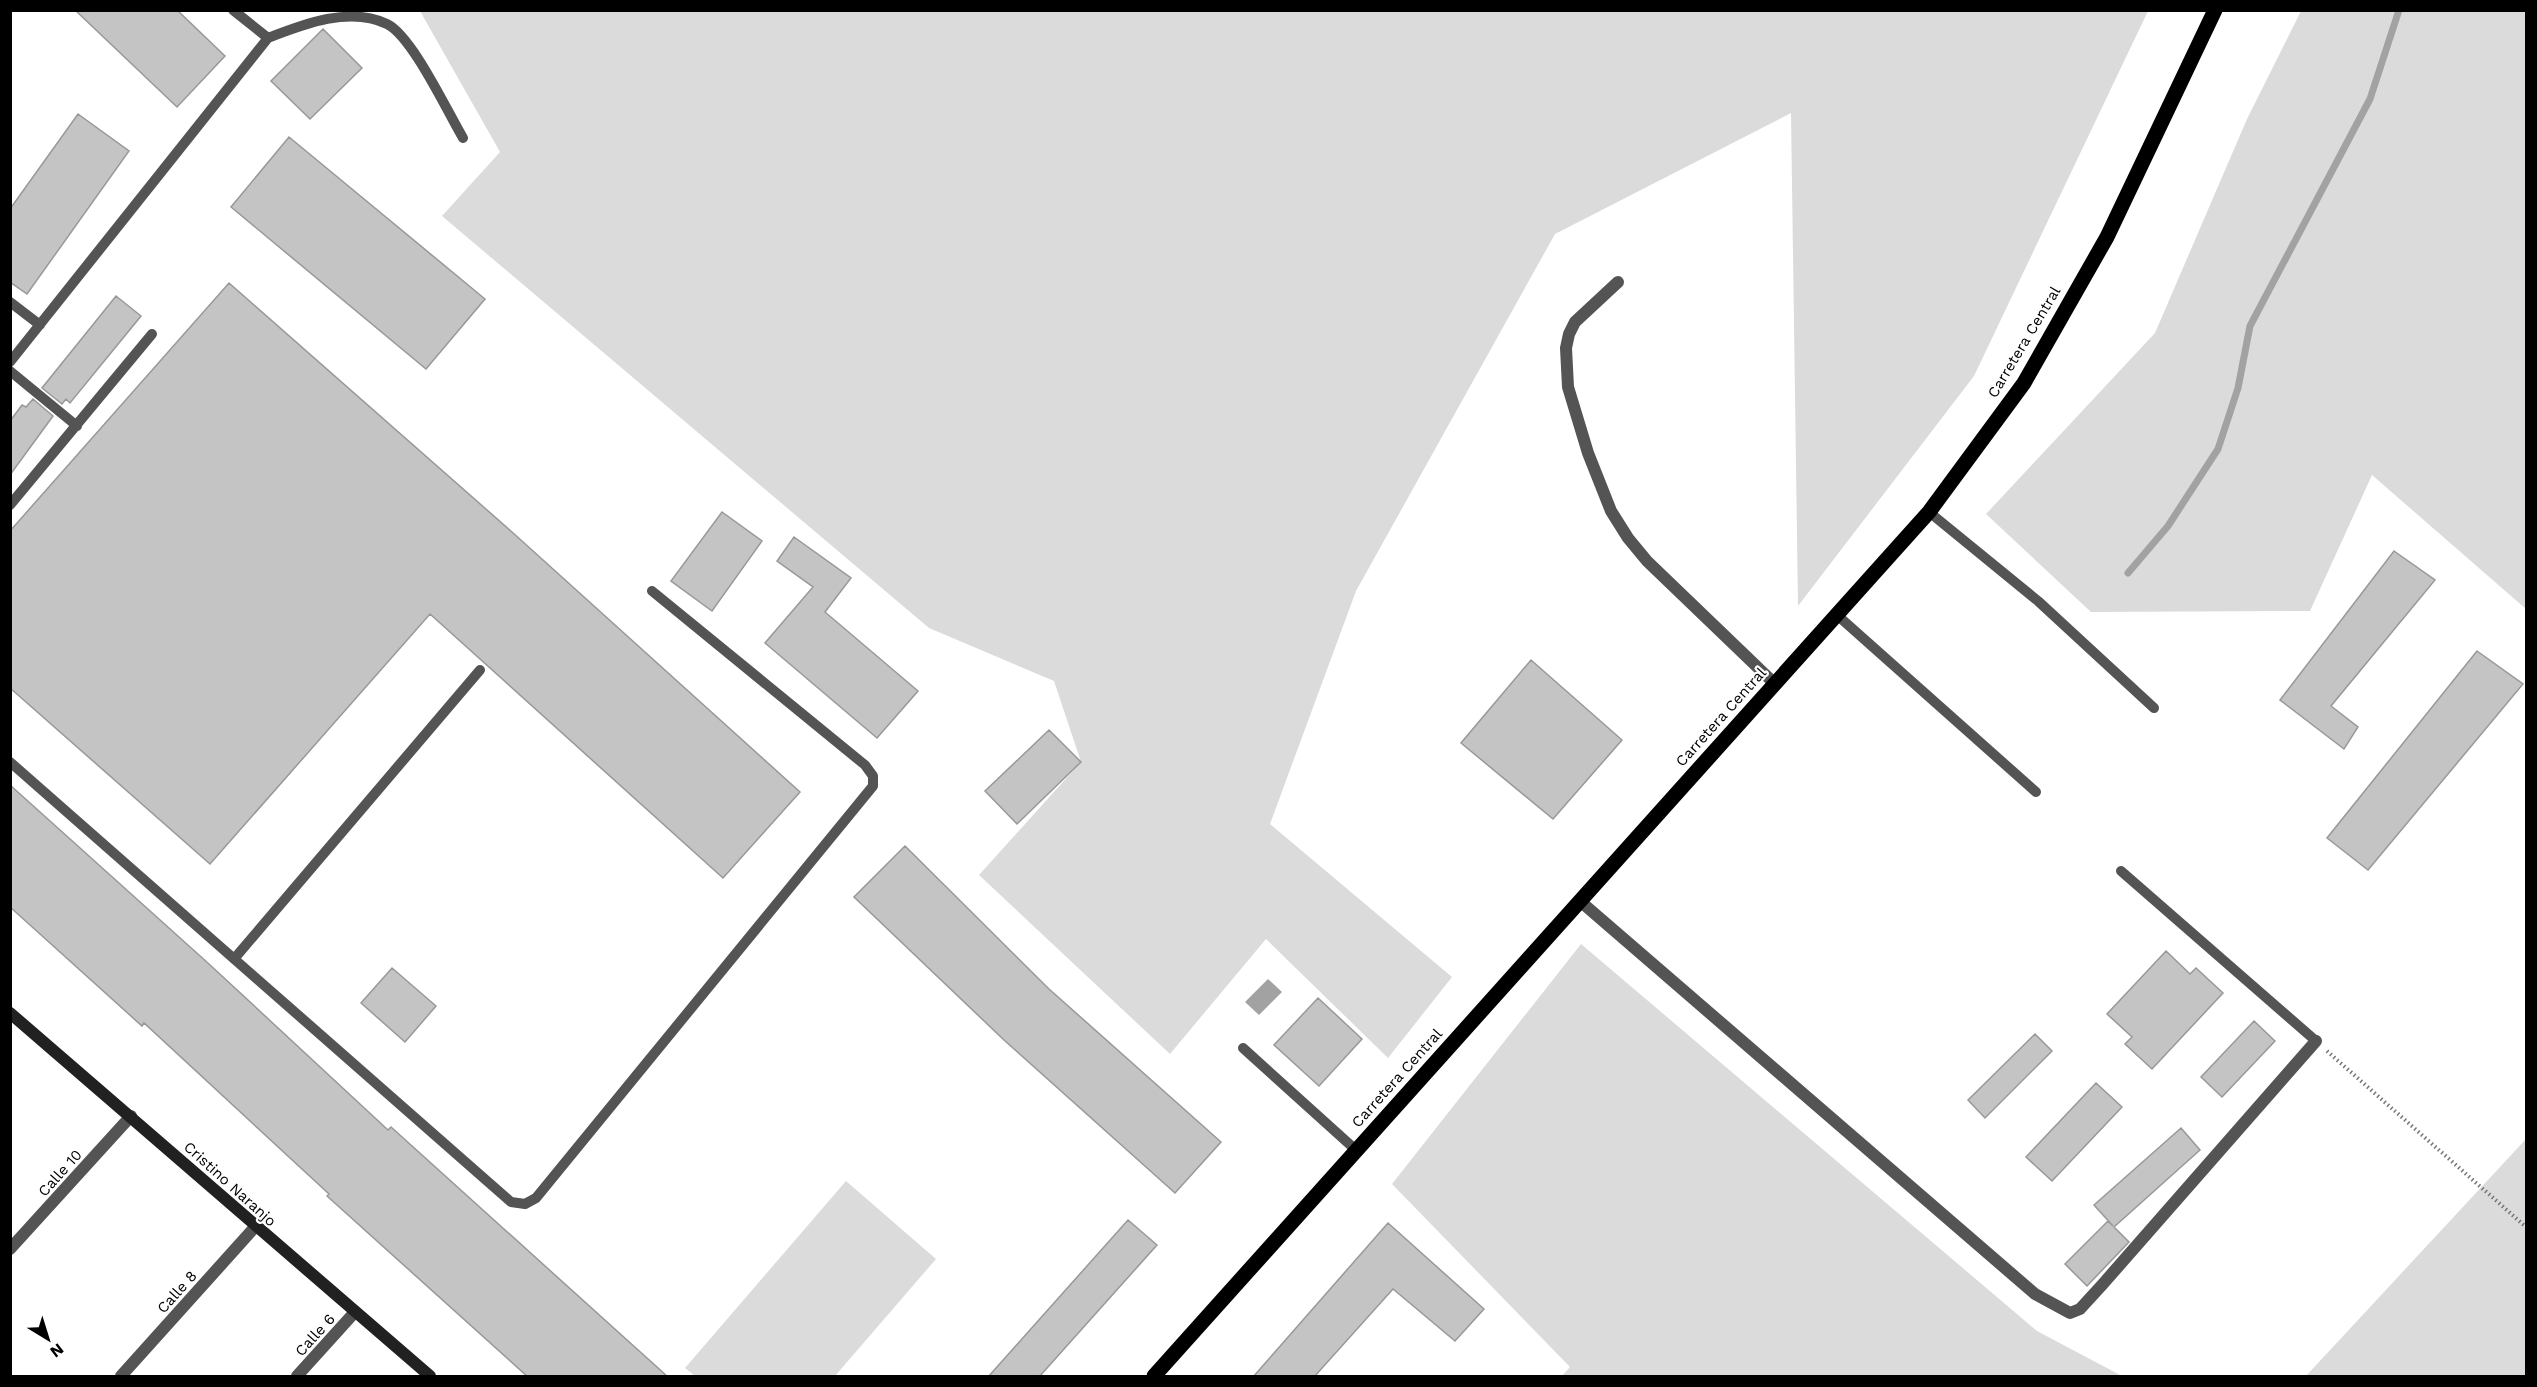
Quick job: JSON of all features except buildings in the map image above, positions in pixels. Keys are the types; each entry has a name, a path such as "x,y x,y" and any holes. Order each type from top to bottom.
{"main road":[{"name":"Carretera Central","path":"1154,1377 1929,512 2024,383 2101,247 2215,10"}],"street":[{"path":"1618,282 1575,322 1566,348 1568,387 1588,453 1607,502 1628,538 1647,561 1775,684"},
{"path":"1580,901 2035,1294 2070,1313 2080,1309 2102,1285 2316,1041"},
{"name":"Cristino Naranjo","path":"10,1013 430,1377"},
{"name":"Calle 10","path":"10,1249 131,1116"},
{"name":"Calle 8","path":"121,1377 255,1227"},
{"name":"Calle 6","path":"297,1377 354,1313"}],"lane":[{"path":"233,10 268,38"},
{"path":"10,362 268,38 296,27 341,17 364,16 389,25 407,42 463,138"},
{"path":"10,302 40,325"},
{"path":"10,505 152,334"},
{"path":"10,371 77,426"},
{"path":"1929,512 2038,601 2154,708"},
{"path":"10,762 511,1202 525,1204 536,1198 873,786 873,777 865,765 652,591"},
{"path":"1837,615 2036,792"},
{"path":"234,959 480,670"},
{"path":"2121,871 2316,1041"},
{"path":"1243,1048 1357,1151"}],"path":[{"path":"2316,1041 2526,1227"}],"shaded area":[{"path":"420,11 2148,11 1974,376 1798,606 1791,113 1555,234 1356,591 1270,824 1452,977 1388,1058 1266,939 1170,1054 979,875 1081,762 1054,681 929,628 442,216 500,152"},
{"path":"2301,11 2526,11 2526,609 2372,475 2310,611 2091,612 1986,514 2155,333 2247,119"},
{"path":"1581,944 2037,1331 2122,1376 1562,1376 1570,1367 1392,1184"},
{"path":"1268,979 1282,992 1259,1015 1245,1002"},
{"path":"2526,1139 2526,1376 2306,1376"},
{"path":"846,1181 936,1259 835,1376 695,1376 685,1368"}],"waterway":[{"path":"2128,573 2168,526 2218,449 2238,388 2250,326 2370,99 2399,10"}]}
